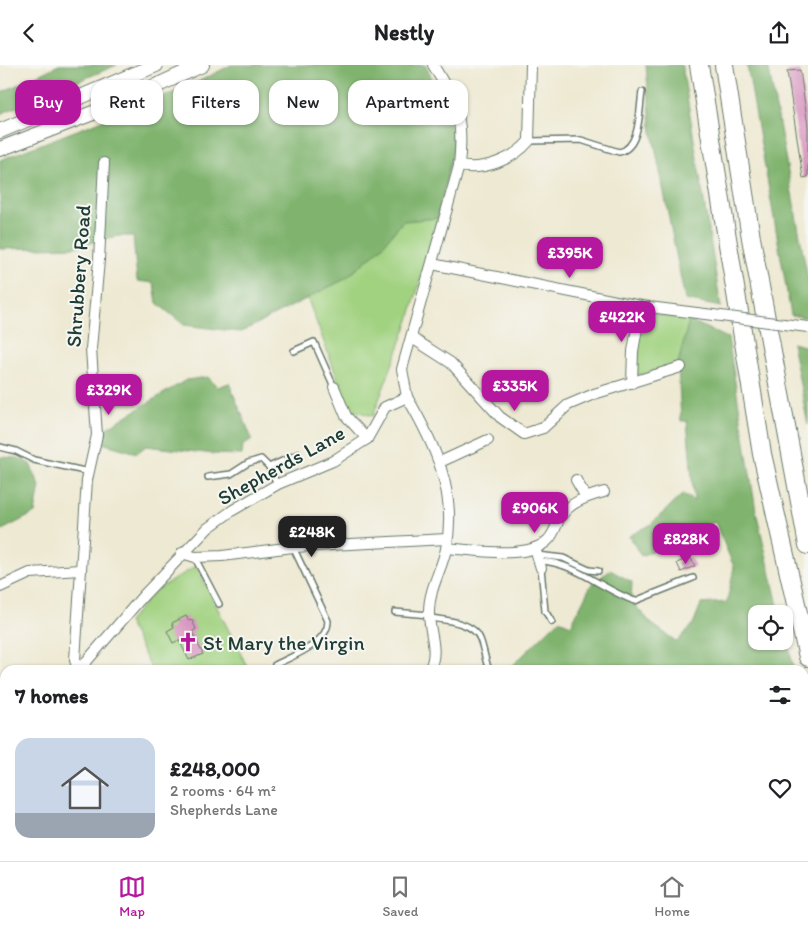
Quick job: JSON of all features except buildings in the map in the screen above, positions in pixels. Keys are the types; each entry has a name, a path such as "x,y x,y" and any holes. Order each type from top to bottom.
{"highway":[{"path":"699,65 762,454 808,657"},
{"path":"724,65 755,257 808,545"}],"main road":[{"path":"0,131 58,109 156,65"},
{"path":"0,149 116,104 202,65"}],"street":[{"path":"430,665 434,649 429,617 432,594 447,544 447,494 440,462 430,437 407,397 402,369 459,166 462,135 458,115 450,93 433,65"},
{"path":"459,166 473,169 482,167 516,153 529,141 531,65"},
{"name":"Shrubbery Road","path":"77,665 75,660 89,471 98,435 91,349 99,260 104,163"},
{"path":"432,264 641,306 808,327"},
{"path":"632,383 633,351 641,306"},
{"path":"412,338 451,363 500,417 524,434 543,428 568,405 681,367"},
{"path":"334,387 346,416 367,439"},
{"name":"Shepherds Lane","path":"83,665 182,553 214,523 277,485 333,461 367,439 385,407 407,397"},
{"path":"440,462 488,440"},
{"path":"576,480 586,497"},
{"path":"182,553 195,557 222,556 293,547 447,544 520,551 538,558 563,512 586,497 604,492"},
{"path":"0,587 30,573 81,570"}],"lane":[{"path":"529,141 581,140 619,152 628,149 635,136 642,92"},
{"path":"294,351 314,342 334,387"},
{"path":"0,447 16,451 34,461 89,471"},
{"path":"269,467 298,454"},
{"path":"208,477 231,473 256,459 264,461 269,467 277,485"},
{"path":"275,665 318,641 328,627 328,621 293,547"},
{"path":"195,557 219,603"},
{"path":"538,558 563,558 589,570 598,571"},
{"path":"538,558 553,561 620,596 635,601 693,578"},
{"path":"538,558 545,611 552,622"},
{"path":"395,612 445,620 474,630 480,639 488,665"}],"green space":[{"path":"59,65 117,65 81,80 27,80"},
{"path":"231,65 425,65 433,80 348,80 348,125 450,125 454,145 438,218 403,221 380,249 345,279 241,332 184,325 157,303 154,283 137,281 133,236 117,236 75,247 0,249 0,160 91,125 163,125 163,97 173,93 173,125 259,125 259,80 202,80"},
{"path":"646,65 682,65 721,307 685,300 651,126"},
{"path":"747,65 768,65 808,279 808,318 791,315"},
{"path":"15,86 15,108 0,114 0,93"},
{"path":"438,218 409,320 373,416 349,409 307,297 345,279 380,249 403,221"},
{"path":"645,312 689,320 678,364 639,375 636,371 636,347"},
{"path":"689,320 728,338 756,511 778,605 748,605 748,650 789,650 793,665 513,665 559,620 571,625 591,585 610,570 632,582 631,601 652,624 677,642 693,624 701,604 727,602 734,567 715,522 641,556 629,536 650,525 683,494 694,501 687,421 681,421 678,364"},
{"path":"792,343 808,347 808,425"},
{"path":"208,377 218,387 229,383 252,439 243,445 242,455 214,454 146,446 137,453 102,443 105,429 186,380"},
{"path":"0,457 19,458 30,464 40,486 35,513 0,531"},
{"path":"196,566 246,665 150,665 128,622 155,591"}],"place":[{"name":"St Mary the Virgin","path":"188,642"}]}
